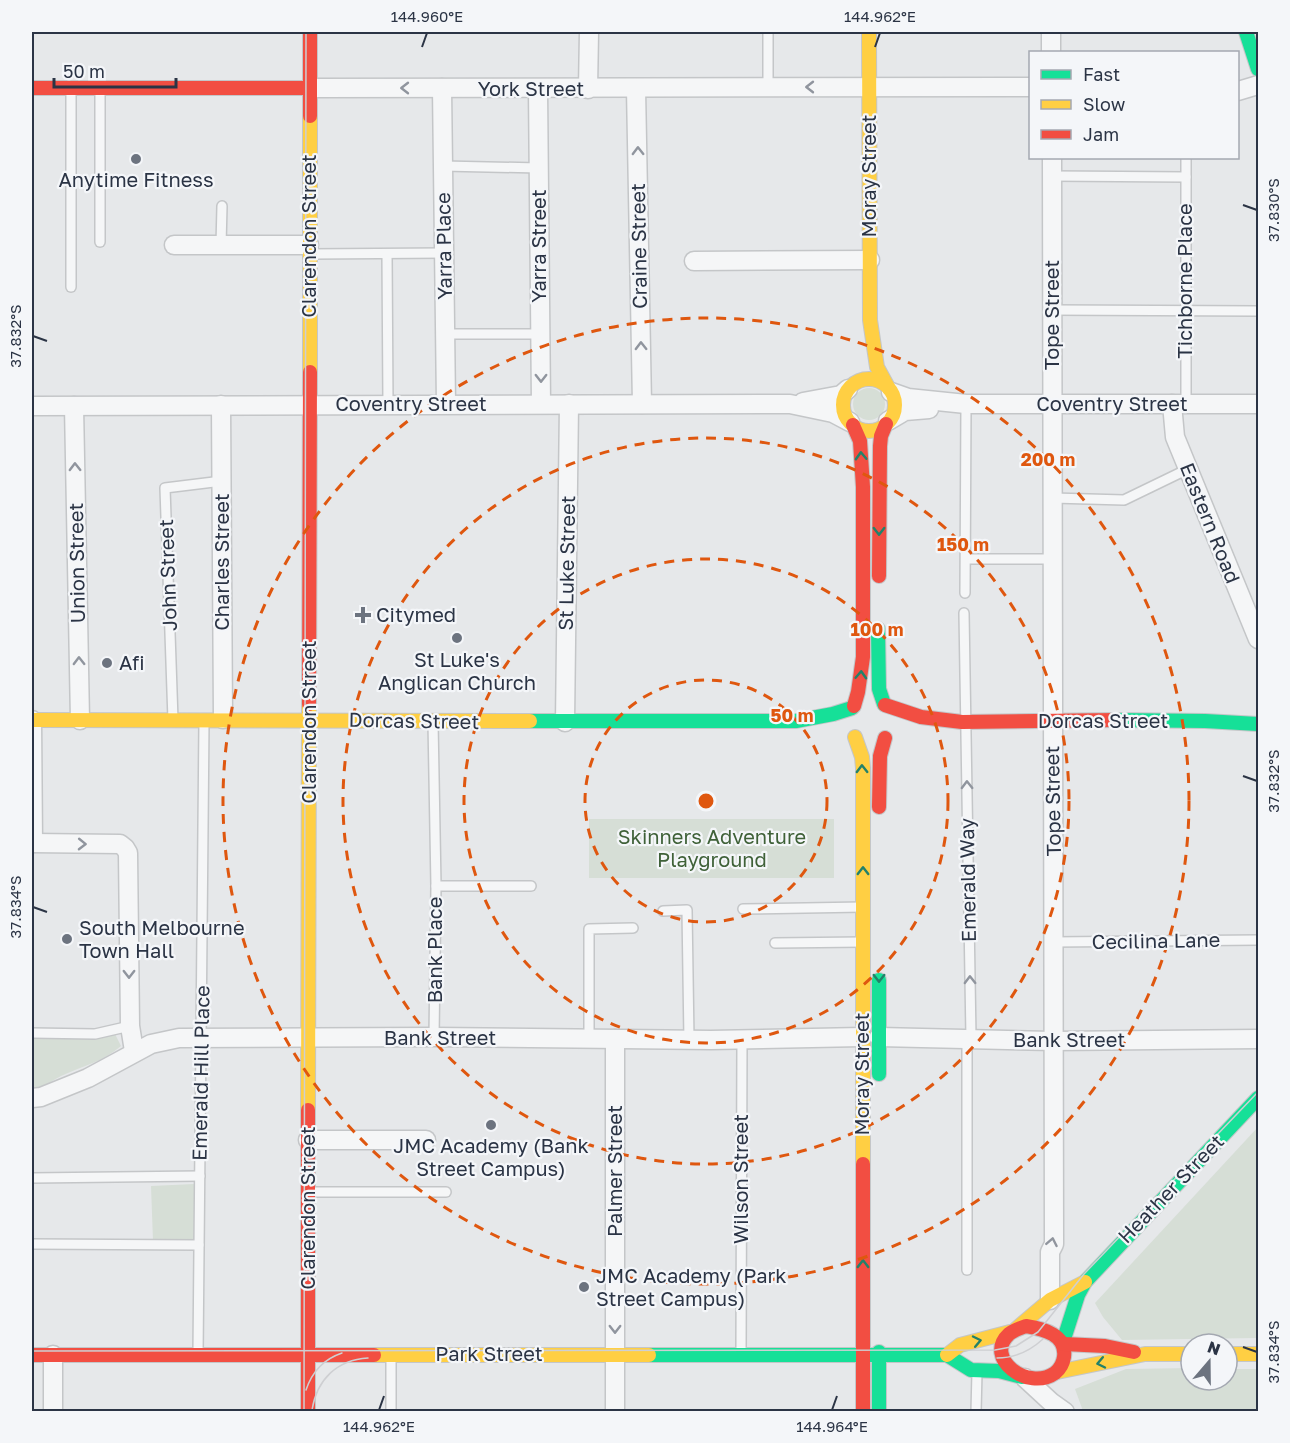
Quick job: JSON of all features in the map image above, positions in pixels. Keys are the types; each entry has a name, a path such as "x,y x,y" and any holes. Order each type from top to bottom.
{"main road":[{"name":"Clarendon Street","path":"308,1412 310,32"},
{"name":"Moray Street","path":"869,32 870,320 877,367 890,390"},
{"path":"1246,32 1257,65"},
{"name":"York Street","path":"32,88 310,88"},
{"name":"Moray Street","path":"850,388 861,365 870,320"},
{"path":"879,586 880,446 881,436 893,414 894,405 890,390 878,381 868,379 859,381 850,388 843,406 857,430 860,442 862,490 860,687 845,734 867,743 877,743 894,731"},
{"path":"851,423 867,430 877,429 887,422"},
{"path":"878,620 879,686 885,704 891,713 894,731 880,756 879,817"},
{"path":"853,707 867,699 885,704"},
{"name":"Dorcas Street","path":"885,704 900,711 948,721 966,722 1194,721 1258,724"},
{"name":"Dorcas Street","path":"32,720 796,721 833,714 853,707"},
{"name":"Dorcas Street","path":"796,721 845,734"},
{"name":"Dorcas Street","path":"894,731 948,721"},
{"name":"Moray Street","path":"845,734 862,760 863,942 871,1037 879,1085"},
{"name":"Moray Street","path":"862,1412 871,1037 879,969"},
{"name":"Heather Street","path":"1064,1343 1078,1295 1085,1282 1258,1098"},
{"name":"Heather Street","path":"1013,1331 1050,1300 1085,1282"},
{"path":"1023,1378 1008,1367 1001,1353 1002,1342 1013,1331 1026,1326 1055,1335 1064,1343 1105,1346 1145,1354 1179,1354"},
{"name":"Park Street","path":"32,1355 862,1355 879,1348 947,1355 960,1345 1013,1331"},
{"path":"1056,1372 1064,1360 1064,1343"},
{"path":"879,1348 879,1412"},
{"path":"947,1355 971,1370 999,1371 1023,1378 1041,1379 1056,1372 1145,1354"},
{"path":"1239,1354 1258,1354"}],"street":[{"path":"588,32 588,89"},
{"path":"1051,32 1051,51"},
{"path":"1239,70 1257,65"},
{"path":"1239,91 1258,85"},
{"name":"York Street","path":"310,88 1029,87"},
{"name":"Yarra Place","path":"442,88 446,404"},
{"name":"Yarra Street","path":"538,89 541,404"},
{"name":"Craine Street","path":"636,89 642,404"},
{"name":"Tope Street","path":"1050,1300 1050,1252 1054,1244 1052,159"},
{"path":"174,245 309,250"},
{"path":"694,261 870,260"},
{"name":"Coventry Street","path":"32,406 790,404 838,396 850,388"},
{"name":"Coventry Street","path":"890,390 912,399 966,404 1258,404"},
{"name":"St Luke Street","path":"565,722 568,404"},
{"name":"Coventry Street","path":"790,404 833,413 851,423"},
{"name":"Coventry Street","path":"887,422 909,410 966,404"},
{"name":"Eastern Road","path":"1179,404 1175,437 1258,639"},
{"name":"Charles Street","path":"221,405 223,720"},
{"name":"Union Street","path":"74,406 80,720"},
{"path":"32,720 32,843 120,844 128,853 130,1026 134,1051"},
{"name":"Bank Street","path":"32,1098 45,1096 88,1077 134,1051 163,1040 201,1037 689,1040 871,1037 1054,1041 1258,1039"},
{"name":"Palmer Street","path":"615,1040 615,1412"},
{"path":"308,1140 426,1140"},
{"path":"53,1355 53,1412"},
{"path":"1056,1372 1064,1411"},
{"path":"1023,1378 1064,1411"}],"lane":[{"path":"768,32 768,87"},
{"path":"71,88 71,287"},
{"path":"100,88 100,242"},
{"name":"Tichborne Place","path":"1179,404 1185,312 1186,159"},
{"path":"443,166 539,168"},
{"path":"1052,176 1186,177"},
{"path":"221,245 222,206"},
{"path":"309,250 387,254 444,253"},
{"path":"387,254 388,404"},
{"path":"1052,310 1258,311"},
{"path":"445,334 540,334"},
{"path":"965,593 966,404"},
{"path":"1053,498 1124,500 1188,469"},
{"name":"John Street","path":"173,720 165,488 222,481"},
{"path":"966,559 1053,560"},
{"name":"Emerald Way","path":"964,613 969,1038 967,1270"},
{"name":"Emerald Hill Place","path":"198,1355 204,720"},
{"path":"434,722 436,886"},
{"name":"Bank Place","path":"434,1037 436,886 531,886"},
{"path":"743,909 863,907"},
{"path":"663,911 687,910 689,1040"},
{"path":"589,1039 589,929 633,928"},
{"name":"Cecilina Lane","path":"1054,942 1258,940"},
{"path":"775,943 863,942"},
{"path":"32,1032 95,1034 130,1026"},
{"name":"Wilson Street","path":"741,1355 742,1038"},
{"path":"32,1178 200,1176"},
{"path":"308,1191 446,1192"},
{"path":"32,1244 199,1245"},
{"path":"391,1354 391,1412"},
{"path":"976,1412 977,1370"}],"green space":[{"path":"869,388 880,393 885,404 880,415 869,420 858,415 853,404 858,393"},
{"name":"Skinners Adventure Playground","path":"589,819 834,819 834,878 589,878"},
{"path":"115,1034 121,1046 114,1051 32,1090 32,1038 93,1039"},
{"path":"1258,1127 1258,1338 1239,1338 1239,1332 1179,1332 1179,1339 1122,1340 1095,1303"},
{"path":"194,1184 197,1239 153,1241 151,1186"},
{"path":"1179,1368 1179,1392 1239,1392 1239,1369 1258,1369 1258,1411 1083,1411 1075,1389 1126,1369"}],"tram line":[{"path":"304,1412 306,32"},
{"path":"32,1351 995,1350 1016,1346 1038,1332 1084,1274 1258,1092"},
{"path":"997,1358 1022,1353 1043,1339"},
{"path":"306,1390 320,1367 342,1353"},
{"path":"312,1410 318,1389 330,1373 347,1363 368,1358"}],"traffic: fast":[{"path":"1246,32 1258,69"},
{"path":"878,629 879,689 884,704"},
{"path":"530,721 796,721 852,708"},
{"path":"1116,720 1258,724"},
{"path":"879,980 879,1074"},
{"path":"1063,1342 1078,1295 1085,1282 1258,1098"},
{"path":"879,1352 879,1412"},
{"path":"649,1355 947,1355 971,1370 999,1371 1022,1377"}],"traffic: slow":[{"path":"869,32 870,320 877,367 889,389"},
{"path":"310,116 310,372"},
{"path":"869,379 879,381 887,387 893,395 895,405 893,415 887,423 879,429 869,431 859,429 851,423 845,415 843,405 845,395 851,387 859,381 869,379"},
{"path":"308,1110 309,704"},
{"path":"32,720 530,721"},
{"path":"855,737 863,768 863,1164"},
{"path":"1016,1329 1050,1300 1085,1282"},
{"path":"947,1355 960,1345 1010,1332"},
{"path":"1057,1372 1145,1354 1179,1354"},
{"path":"1239,1354 1258,1354"},
{"path":"374,1355 649,1355"}],"traffic: jam":[{"path":"310,32 310,116"},
{"path":"32,88 310,88"},
{"path":"309,704 310,372"},
{"path":"879,576 880,446 886,424"},
{"path":"853,425 860,441 863,487 863,657 854,706"},
{"path":"885,705 921,717 962,722 1116,720"},
{"path":"879,807 880,756 885,738"},
{"path":"308,1110 308,1412"},
{"path":"863,1164 863,1412"},
{"path":"1026,1326 1047,1331 1062,1343 1064,1360 1055,1373 1044,1378 1033,1378 1012,1370 1005,1362 1001,1353 1002,1343 1009,1334 1026,1326"},
{"path":"1064,1344 1105,1346 1134,1352"},
{"path":"32,1355 374,1355"}],"place":[{"name":"Anytime Fitness","path":"136,159"},
{"name":"Citymed","path":"363,615"},
{"name":"St Luke's Anglican Church","path":"457,638"},
{"name":"Afi","path":"107,663"},
{"name":"South Melbourne Town Hall","path":"67,939"},
{"name":"JMC Academy (Bank Street Campus)","path":"491,1125"},
{"name":"JMC Academy (Park Street Campus)","path":"584,1287"}]}
